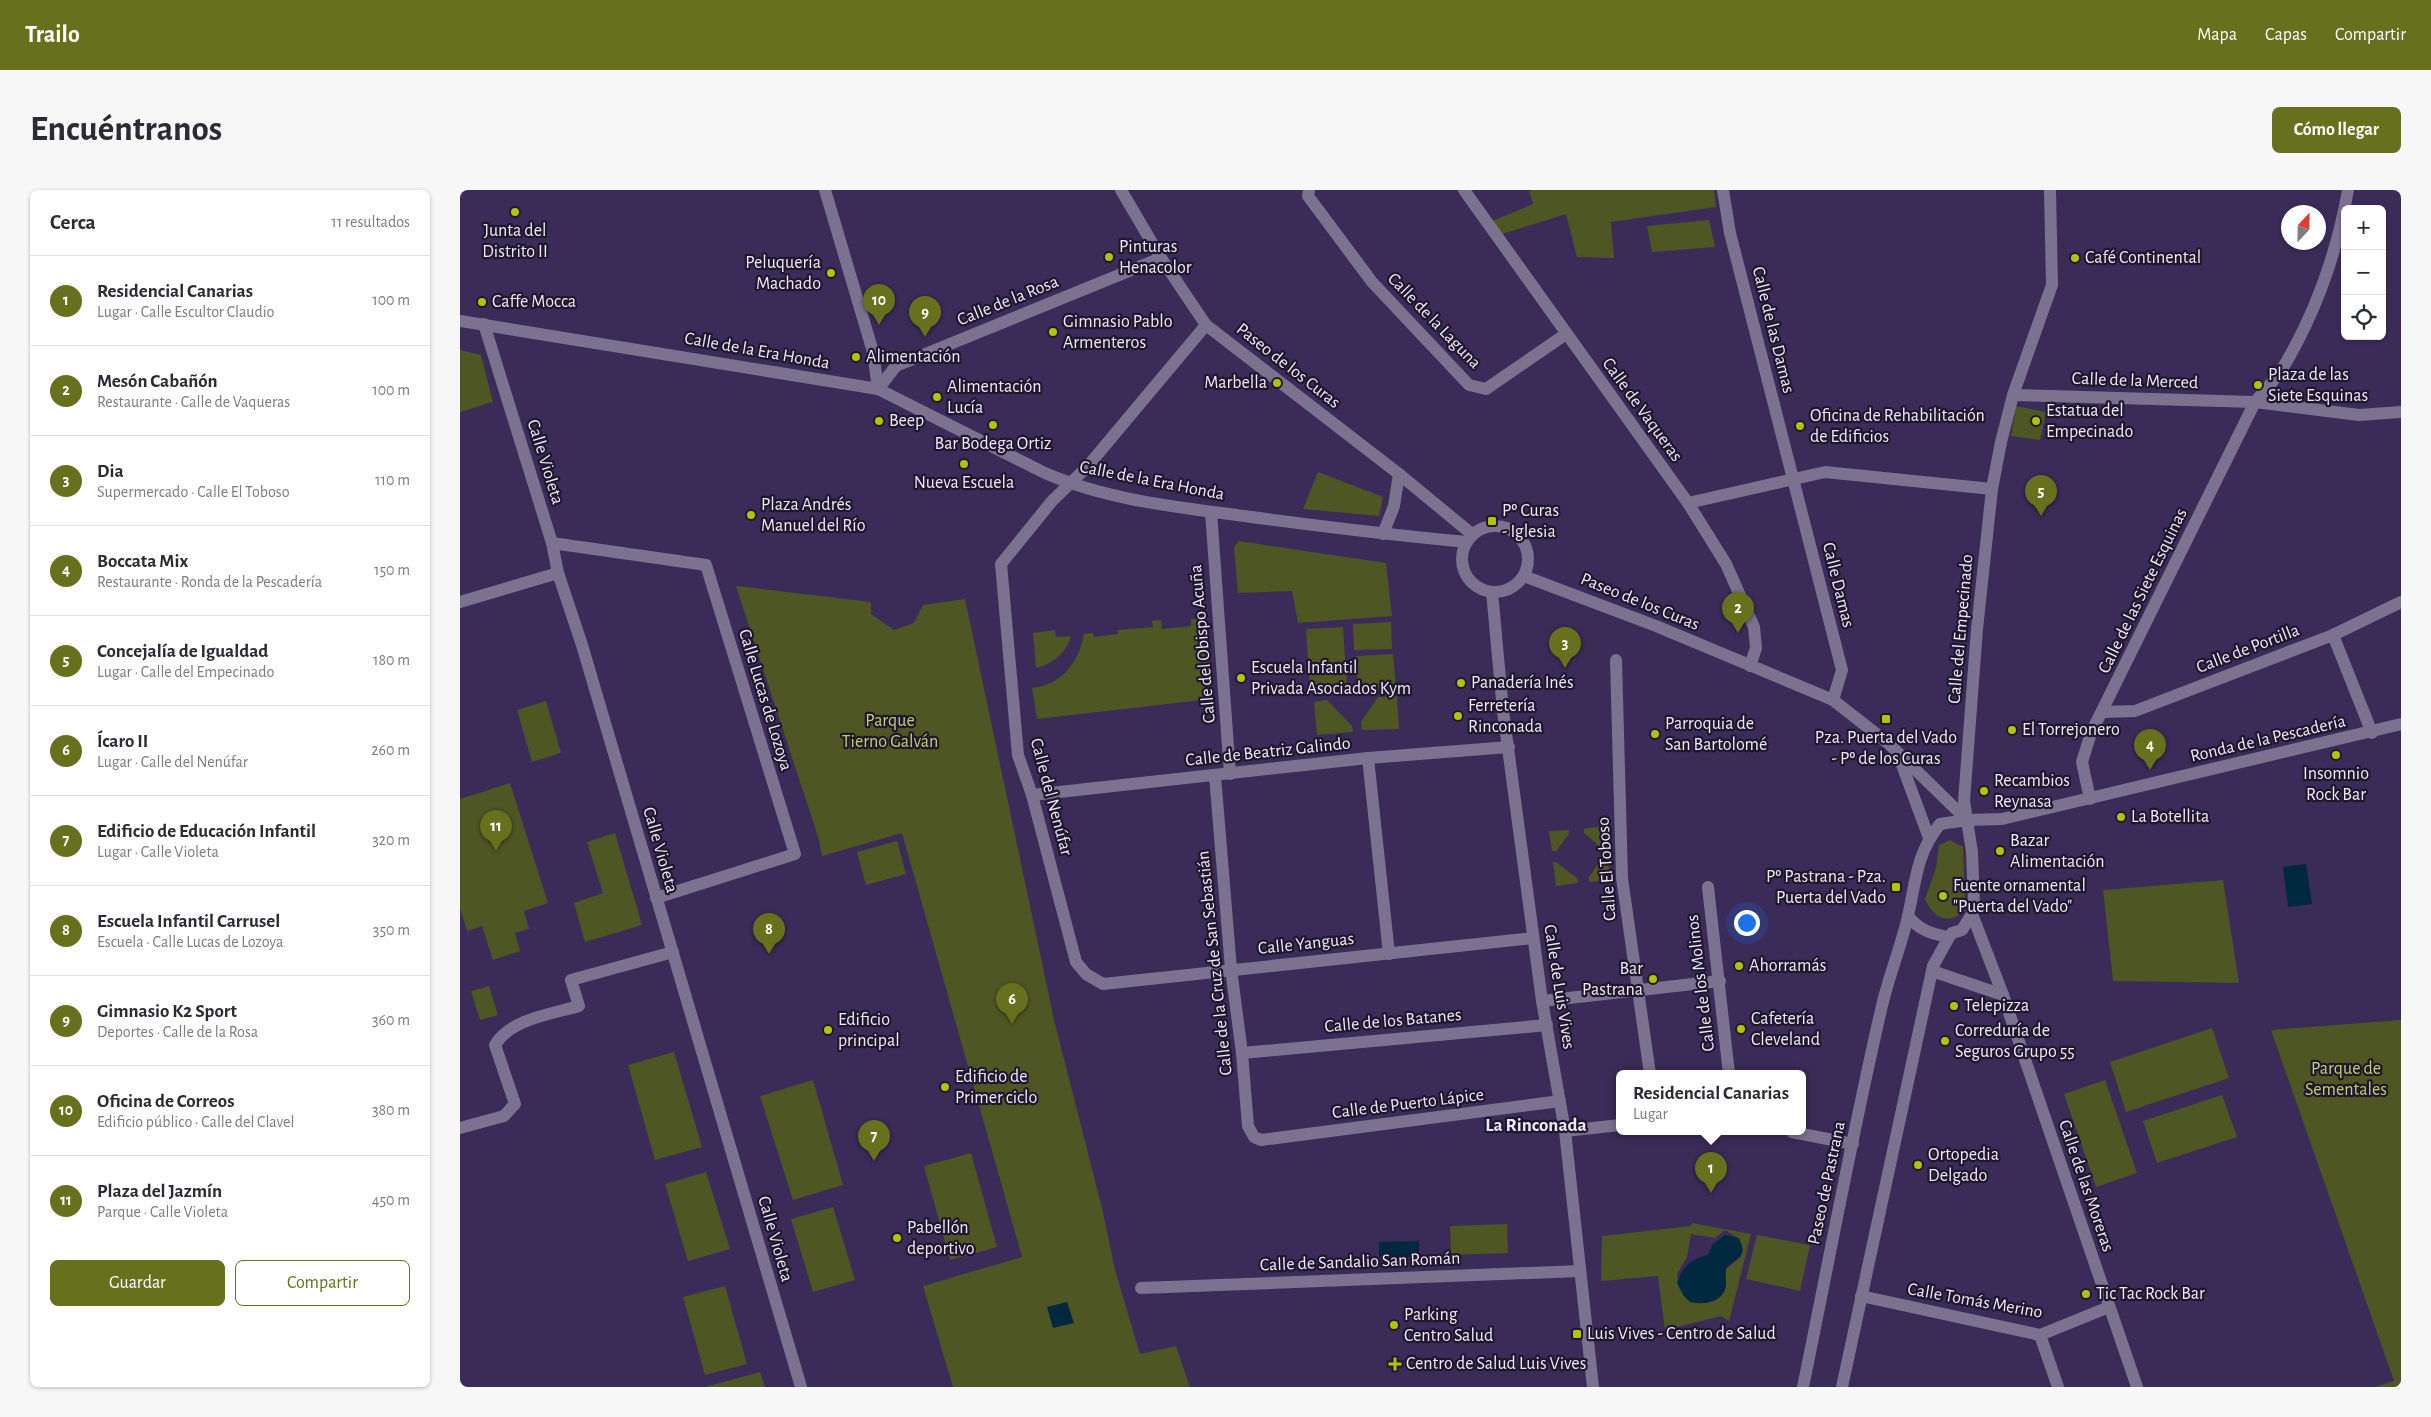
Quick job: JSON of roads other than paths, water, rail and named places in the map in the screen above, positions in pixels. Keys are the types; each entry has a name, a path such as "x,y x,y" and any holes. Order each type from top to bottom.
{"street":[{"path":"825,190 872,352 878,389"},
{"name":"Paseo de los Curas","path":"1121,190 1161,258 1206,325 1399,474 1470,538"},
{"name":"Calle de la Laguna","path":"1309,190 1308,196 1372,282 1469,385 1486,389 1566,334"},
{"name":"Calle de Vaqueras","path":"1464,190 1688,503 1726,564 1754,627 1756,648 1750,666"},
{"name":"Calle de las Damas","path":"1723,190 1730,233 1792,478"},
{"path":"2013,395 2052,285 2050,190"},
{"name":"Calle de las Siete Esquinas","path":"2090,799 2082,762 2091,733 2255,402 2283,368 2317,301 2342,226 2348,190"},
{"name":"Calle de la Rosa","path":"878,389 896,366 1161,258"},
{"name":"Calle de la Era Honda","path":"460,320 878,389 1070,484 1101,493 1211,512 1383,534 1470,538"},
{"name":"Calle Violeta","path":"484,324 552,543 558,573 582,644 801,1387"},
{"path":"1070,484 1087,467 1206,325"},
{"name":"Calle de la Merced","path":"2013,395 2255,402 2359,415 2401,412"},
{"name":"Calle del Empecinado","path":"1972,914 1974,898 1972,852 1964,801 1977,629 1992,489 2013,395"},
{"path":"1688,503 1784,483 1792,478 1825,472 1992,489"},
{"path":"1383,534 1394,506 1399,474"},
{"name":"Calle Damas","path":"1792,478 1842,670 1833,700"},
{"name":"Calle del Nenúfar","path":"1070,484 1052,501 1001,564 1018,756 1032,795 1076,962 1086,974"},
{"name":"Calle del Obispo Acuña","path":"1211,512 1230,774"},
{"path":"1492,526 1513,531 1523,542 1528,555 1524,576 1510,589 1492,592 1474,585 1468,578 1462,560 1470,538 1492,526"},
{"name":"Calle Lucas de Lozoya","path":"552,543 706,565 795,854 656,898"},
{"path":"460,602 558,573"},
{"name":"Paseo de los Curas","path":"1524,576 1656,626 1833,700 1873,730 1967,820"},
{"name":"Calle de Luis Vives","path":"1492,592 1502,711 1509,747 1542,1001 1560,1101 1593,1387"},
{"name":"Calle de Portilla","path":"2103,712 2135,711 2334,635 2401,602"},
{"path":"2334,635 2372,733"},
{"name":"Calle El Toboso","path":"1616,660 1622,878 1649,1070"},
{"name":"Ronda de la Pescadería","path":"1929,838 1940,824 2002,818 2090,799 2372,733 2401,724"},
{"name":"Calle de Beatriz Galindo","path":"1032,795 1368,758 1509,747"},
{"path":"1897,752 1929,838"},
{"path":"1368,758 1389,954"},
{"name":"Calle de la Cruz de San Sebastián","path":"1215,776 1231,969 1242,1053 1248,1130 1257,1139 1261,1140"},
{"name":"Paseo de Pastrana","path":"1803,1387 1886,987 1908,916 1910,895 1929,838"},
{"name":"Calle de los Molinos","path":"1708,887 1730,1070"},
{"path":"1842,1387 1932,971 1949,937 1952,933 1962,930 1972,914"},
{"name":"Calle de las Moreras","path":"1972,914 2003,995 2137,1387"},
{"path":"1908,916 1916,926 1933,935 1949,937"},
{"name":"Calle Yanguas","path":"1086,974 1103,984 1533,938"},
{"path":"460,1128 504,1116 515,1104 495,1046 501,1035 516,1026 579,1006 571,980 673,952"},
{"path":"1932,971 2003,995"},
{"path":"1542,1001 1720,981"},
{"name":"Calle de los Batanes","path":"1242,1053 1547,1025"},
{"name":"Calle de Puerto Lápice","path":"1261,1140 1560,1101"},
{"path":"1564,1131 1616,1125"},
{"path":"1806,1135 1853,1144"},
{"name":"Calle de Sandalio San Román","path":"1141,1288 1580,1271"},
{"name":"Calle Tomás Merino","path":"1861,1296 2040,1334 2109,1307"},
{"path":"2040,1334 2058,1387"}],"water":[{"path":"2306,864 2312,904 2288,907 2283,867"},
{"path":"1725,1235 1738,1238 1743,1250 1740,1256 1726,1269 1724,1291 1717,1299 1707,1303 1690,1302 1683,1295 1677,1283 1682,1272 1692,1261 1708,1255 1713,1244"},
{"path":"1419,1241 1419,1257 1379,1257 1379,1242"},
{"path":"1067,1302 1074,1323 1053,1328 1047,1307"}],"place":[{"name":"Junta del Distrito II","path":"515,212"},
{"name":"Pinturas Henacolor","path":"1109,257"},
{"name":"Café Continental","path":"2075,258"},
{"name":"Peluquería Machado","path":"831,273"},
{"name":"Caffe Mocca","path":"482,302"},
{"name":"Oficina de Correos","path":"879,325"},
{"name":"Gimnasio Pablo Armenteros","path":"1053,332"},
{"name":"Gimnasio K2 Sport","path":"925,337"},
{"name":"Alimentación","path":"856,357"},
{"name":"Marbella","path":"1277,383"},
{"name":"Plaza de las Siete Esquinas","path":"2258,385"},
{"name":"Alimentación Lucía","path":"937,397"},
{"name":"Beep","path":"879,421"},
{"name":"Estatua del Empecinado","path":"2036,421"},
{"name":"Bar Bodega Ortiz","path":"993,425"},
{"name":"Oficina de Rehabilitación de Edificios","path":"1800,426"},
{"name":"Nueva Escuela","path":"964,464"},
{"name":"Plaza Andrés Manuel del Río","path":"751,515"},
{"name":"Concejalía de Igualdad","path":"2041,516"},
{"name":"Pº Curas - Iglesia","path":"1492,521"},
{"name":"Mesón Cabañón","path":"1738,633"},
{"name":"Dia","path":"1565,668"},
{"name":"Escuela Infantil Privada Asociados Kym","path":"1241,678"},
{"name":"Panadería Inés","path":"1461,683"},
{"name":"Ferretería Rinconada","path":"1458,716"},
{"name":"Pza. Puerta del Vado - Pº de los Curas","path":"1886,719"},
{"name":"El Torrejonero","path":"2012,730"},
{"name":"Parroquia de San Bartolomé","path":"1655,734"},
{"name":"Insomnio Rock Bar","path":"2336,755"},
{"name":"Boccata Mix","path":"2150,770"},
{"name":"Recambios Reynasa","path":"1984,791"},
{"name":"La Botellita","path":"2121,817"},
{"name":"Plaza del Jazmín","path":"496,851"},
{"name":"Bazar Alimentación","path":"2000,851"},
{"name":"Pº Pastrana - Pza. Puerta del Vado","path":"1896,887"},
{"name":"Fuente ornamental \"Puerta del Vado\"","path":"1943,896"},
{"name":"Escuela Infantil Carrusel","path":"769,954"},
{"name":"Ahorramás","path":"1739,966"},
{"name":"Bar Pastrana","path":"1653,979"},
{"name":"Telepizza","path":"1954,1006"},
{"name":"Ícaro II","path":"1012,1024"},
{"name":"Cafetería Cleveland","path":"1741,1029"},
{"name":"Edificio principal","path":"828,1030"},
{"name":"Correduría de Seguros Grupo 55","path":"1945,1041"},
{"name":"Edificio de Primer ciclo","path":"945,1087"},
{"name":"Edificio de Educación Infantil","path":"874,1161"},
{"name":"Ortopedia Delgado","path":"1918,1165"},
{"name":"Residencial Canarias","path":"1711,1193"},
{"name":"Pabellón deportivo","path":"897,1238"},
{"name":"Tic Tac Rock Bar","path":"2086,1294"},
{"name":"Parking Centro Salud","path":"1394,1325"},
{"name":"Luis Vives - Centro de Salud","path":"1577,1334"},
{"name":"Centro de Salud Luis Vives","path":"1395,1364"}],"district":[{"name":"La Rinconada","path":"1536,1125"}],"park label":[{"name":"Parque Tierno Galván","path":"890,731"},
{"name":"Parque de Sementales","path":"2346,1080"}]}
